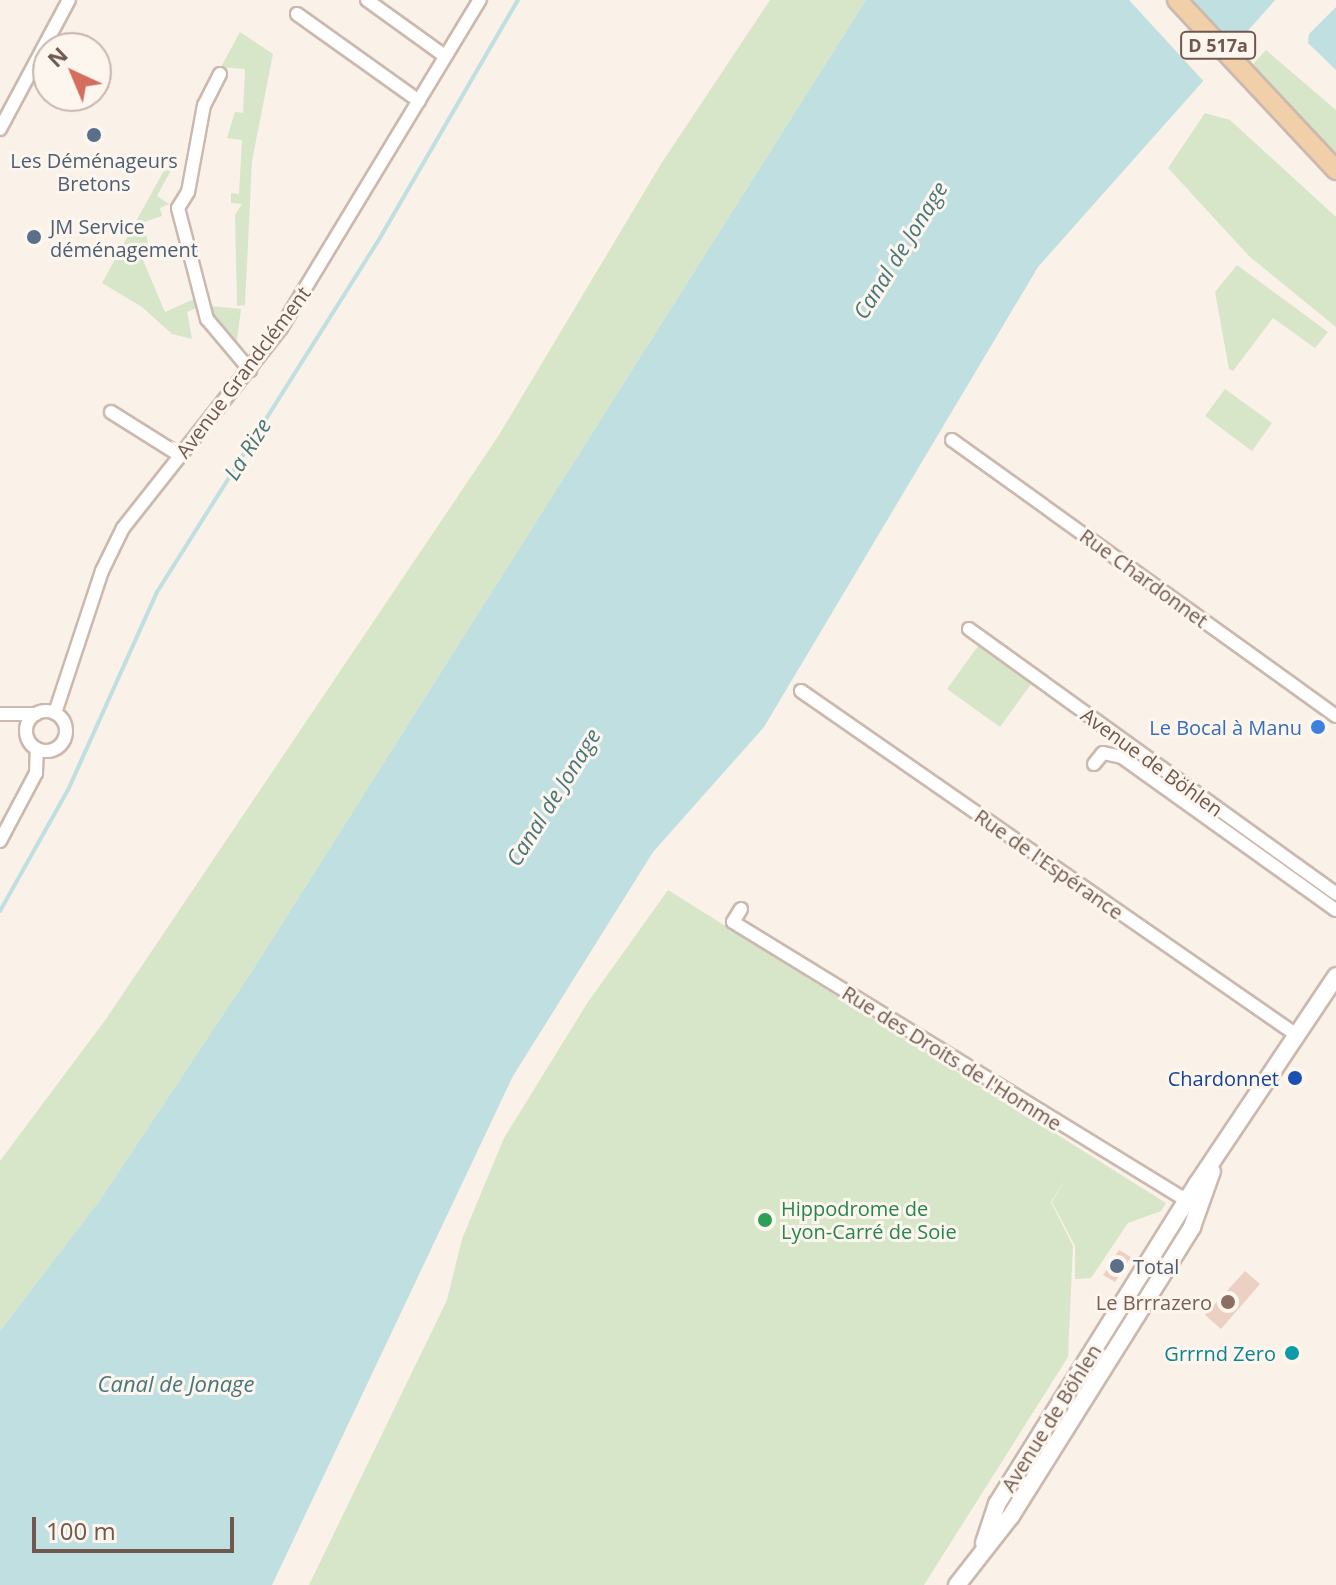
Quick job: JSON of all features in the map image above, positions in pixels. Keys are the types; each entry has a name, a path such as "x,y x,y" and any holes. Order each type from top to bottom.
{"main road":[{"name":"D 517a","path":"1177,0 1336,170"},
{"name":"Avenue de Böhlen","path":"984,1543 997,1504 1186,1200 1336,976"},
{"name":"Avenue de Böhlen","path":"957,1585 984,1543 1011,1516 1192,1227 1214,1161"},
{"name":"Avenue de Böhlen","path":"1172,1258 1185,1220 1178,1216"}],"street":[{"path":"0,129 69,0"},
{"path":"367,0 445,56"},
{"name":"Avenue Grandclément","path":"55,713 108,558 181,456 250,370 346,227 480,0"},
{"path":"297,14 419,101"},
{"path":"220,74 204,105 194,157 178,208 207,319 250,370"},
{"path":"111,412 181,456"},
{"name":"Rue Chardonnet","path":"952,440 1336,716"},
{"name":"Avenue de Böhlen","path":"969,629 1336,894"},
{"name":"Rue de l'Espérance","path":"801,691 1298,1036"},
{"path":"0,714 55,713 66,729 63,742 52,750 37,749"},
{"path":"0,841 36,773 37,749 26,731 36,714"},
{"path":"1094,764 1103,753 1122,757 1336,910"},
{"name":"Rue des Droits de l'Homme","path":"741,909 733,922 1186,1200"}],"green space":[{"path":"770,0 866,0 254,968 100,1200 0,1331 0,1161 106,1019 499,435 661,164"},
{"path":"240,32 273,54 252,161 245,305 237,306 235,215 242,204 231,203 231,193 239,194 242,140 227,138 235,112 243,113 245,69 221,67"},
{"path":"1266,50 1336,110 1336,158 1264,86 1268,82 1252,65"},
{"path":"1205,113 1230,120 1336,217 1336,327 1249,256 1168,168"},
{"path":"172,156 177,159 157,196 169,204 160,208 162,216 144,222 150,254 142,258 165,312 194,299 196,308 187,312 192,339 172,334 142,307 102,283"},
{"path":"1237,265 1328,332 1315,348 1273,318 1233,371 1229,369 1215,292"},
{"path":"210,306 241,309 236,348 215,323"},
{"path":"1225,389 1272,423 1252,451 1205,416"},
{"path":"978,646 1031,684 1000,727 947,689"},
{"name":"Hippodrome de Lyon-Carré de Soie","path":"668,890 1166,1203 1161,1211 1128,1223 1091,1278 1075,1279 1075,1246 1052,1202 1067,1176 1051,1202 1073,1246 1068,1357 924,1585 309,1585 447,1300 462,1239 504,1138 588,1002"}],"water":[{"name":"Canal de Jonage","path":"866,0 1275,0 1038,267 764,727 653,852 513,1076 272,1585 0,1585 0,1331 100,1200 254,968"},
{"path":"1336,7 1336,70 1308,43 1309,34"}],"pier":[{"path":"1129,0 1192,0 1240,52 1208,86"}],"building":[{"name":"Total","path":"1119,1250 1131,1257 1115,1282 1103,1275"},
{"path":"1245,1271 1260,1284 1221,1329 1205,1315"}],"waterway":[{"name":"La Rize","path":"0,911 68,790 157,592 377,243 518,0"}],"place":[{"name":"Les Déménageurs Bretons","path":"94,135"},
{"name":"JM Service déménagement","path":"34,237"},
{"name":"Le Bocal à Manu","path":"1318,727"},
{"name":"Chardonnet","path":"1295,1078"},
{"name":"Hippodrome de Lyon-Carré de Soie","path":"765,1220"},
{"name":"Total","path":"1117,1266"},
{"name":"Le Brrrazero","path":"1228,1302"},
{"name":"Grrrnd Zero","path":"1292,1353"}]}
